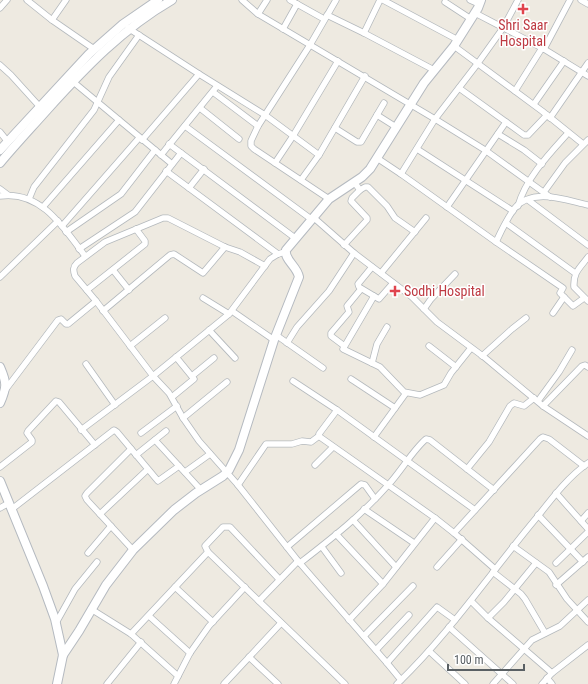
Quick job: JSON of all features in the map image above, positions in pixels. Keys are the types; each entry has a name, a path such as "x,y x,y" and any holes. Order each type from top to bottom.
{"street":[{"path":"0,8 7,0"},
{"path":"27,0 52,20 94,49"},
{"path":"52,20 66,0"},
{"path":"0,163 94,49 158,0"},
{"path":"0,150 40,107 109,45 126,26 172,0"},
{"path":"242,0 258,14 411,103 485,150 550,197"},
{"path":"258,14 267,0"},
{"path":"290,0 325,17 364,33 434,70"},
{"path":"329,199 251,146 251,141 264,115 310,45 336,0"},
{"path":"364,33 381,0 456,43 478,63 534,104 583,144"},
{"path":"81,430 153,376 230,312 270,259 286,250 329,199 366,173 411,103 434,70 456,43 473,16 480,2 470,0"},
{"path":"402,174 435,119 503,28 518,0"},
{"path":"515,91 543,48 570,0"},
{"path":"581,0 588,4"},
{"path":"446,2 543,48 588,76"},
{"path":"283,29 297,4"},
{"path":"126,26 264,115 320,155"},
{"path":"29,199 34,187 94,110 109,77 139,35"},
{"path":"276,163 338,61"},
{"path":"534,104 564,62"},
{"path":"459,88 525,136 549,116 588,63"},
{"path":"0,65 15,79 40,107"},
{"path":"0,276 60,224 141,139 199,74"},
{"path":"301,180 320,155 365,76"},
{"path":"70,79 172,164"},
{"path":"161,155 217,86"},
{"path":"213,92 258,126"},
{"path":"335,128 359,142 362,141 384,103"},
{"path":"200,108 239,139"},
{"path":"377,115 396,127"},
{"path":"43,207 119,120"},
{"path":"447,207 485,150 506,122"},
{"path":"185,126 312,218 354,253 412,297 437,322 482,356 543,406 588,436"},
{"path":"0,132 8,142"},
{"path":"518,206 530,182 542,164 568,133"},
{"path":"498,134 524,150 542,164"},
{"path":"544,192 565,163 588,140"},
{"path":"170,144 295,238"},
{"path":"417,148 513,211"},
{"path":"66,232 121,194 155,150"},
{"path":"79,249 135,212 181,153"},
{"path":"377,158 402,174 563,288"},
{"path":"189,188 204,170"},
{"path":"62,655 106,585 133,550 174,510 227,472 239,450 275,337 299,277 297,271 287,257 282,253 166,171"},
{"path":"354,182 360,190"},
{"path":"344,245 367,220 352,201 352,198 365,187 368,187 387,206 395,218 415,232"},
{"path":"0,189 8,195"},
{"path":"0,196 8,195 29,199 43,207 60,224 85,256"},
{"path":"496,242 513,211 528,200 541,196 588,205"},
{"path":"528,200 588,245"},
{"path":"265,266 240,252 225,247 165,218 160,218 105,242 75,265 73,272 153,376 172,397 183,418 210,454 238,485 299,562 387,663 399,682 429,651 455,620 556,493 586,464 549,439 540,439 454,533"},
{"path":"381,273 426,218"},
{"path":"506,223 576,273"},
{"path":"87,290 145,244 136,229"},
{"path":"103,311 170,255 174,254 203,273 225,247"},
{"path":"287,343 297,327 330,290 354,253"},
{"path":"574,283 563,288 560,293 573,306 586,299 574,287 574,283 576,273 588,257"},
{"path":"372,267 358,284 361,289 380,298 392,282"},
{"path":"113,270 129,290"},
{"path":"424,309 455,274"},
{"path":"361,289 347,306 349,312 331,333 331,336 344,346 344,350 381,367 406,393 420,395 442,386 446,383 451,373 471,348"},
{"path":"344,346 374,296"},
{"path":"553,313 564,297"},
{"path":"203,298 287,343 323,368"},
{"path":"0,403 6,389 58,320 61,319 68,324 96,301"},
{"path":"130,346 165,318"},
{"path":"482,356 526,318"},
{"path":"372,362 377,344 387,327"},
{"path":"209,330 236,358"},
{"path":"429,346 456,367"},
{"path":"467,469 489,442 510,406 514,403 524,406 536,400 559,372 572,350"},
{"path":"172,397 194,380 176,357"},
{"path":"192,376 214,358"},
{"path":"86,364 115,405"},
{"path":"543,406 582,366 585,365 588,367"},
{"path":"0,367 5,380 6,389"},
{"path":"351,379 395,408"},
{"path":"292,381 337,410 475,510"},
{"path":"183,418 227,382"},
{"path":"374,437 406,393"},
{"path":"0,467 32,442 27,433 28,431 56,401 59,402 95,445"},
{"path":"141,433 176,406"},
{"path":"238,485 266,444 292,444 302,441 311,442 319,436 337,410"},
{"path":"0,508 10,506 116,430 147,470 158,481 178,466"},
{"path":"136,456 166,431"},
{"path":"319,436 462,539 525,599 545,633"},
{"path":"259,601 279,579 299,562 322,547 353,520 389,485 424,441 428,439 494,490"},
{"path":"155,440 201,490"},
{"path":"315,465 334,447"},
{"path":"131,449 86,494 87,500 133,550"},
{"path":"185,472 210,454"},
{"path":"100,514 147,470"},
{"path":"0,481 43,586 56,623 62,655 57,684"},
{"path":"287,547 361,484 365,485 374,499"},
{"path":"556,493 581,520 588,531 556,563"},
{"path":"364,509 414,543"},
{"path":"581,520 588,513"},
{"path":"538,515 583,562"},
{"path":"349,620 383,584 434,518"},
{"path":"353,520 396,567"},
{"path":"88,553 111,526"},
{"path":"279,579 230,527 223,527 206,544 205,547 208,552 345,684"},
{"path":"336,534 383,584"},
{"path":"437,567 462,539"},
{"path":"513,546 549,572 556,585 588,622"},
{"path":"322,547 342,573"},
{"path":"131,634 208,552"},
{"path":"556,585 588,557"},
{"path":"56,623 76,589 97,562"},
{"path":"488,618 504,602 536,563"},
{"path":"364,636 413,586"},
{"path":"175,587 213,622"},
{"path":"91,609 141,642 176,682 190,653 213,622 245,587"},
{"path":"493,684 534,638 560,626 588,600"},
{"path":"470,601 552,673"},
{"path":"387,663 436,607 455,620"},
{"path":"376,650 409,615"},
{"path":"149,616 190,653"},
{"path":"224,684 281,623"},
{"path":"449,627 513,684"},
{"path":"107,684 141,642"},
{"path":"542,684 552,673 588,645"},
{"path":"429,651 465,684"},
{"path":"250,657 278,684"},
{"path":"547,678 552,684"}],"place":[{"name":"Shri Saar Hospital","path":"523,9"},
{"name":"Sodhi Hospital","path":"395,291"}]}
